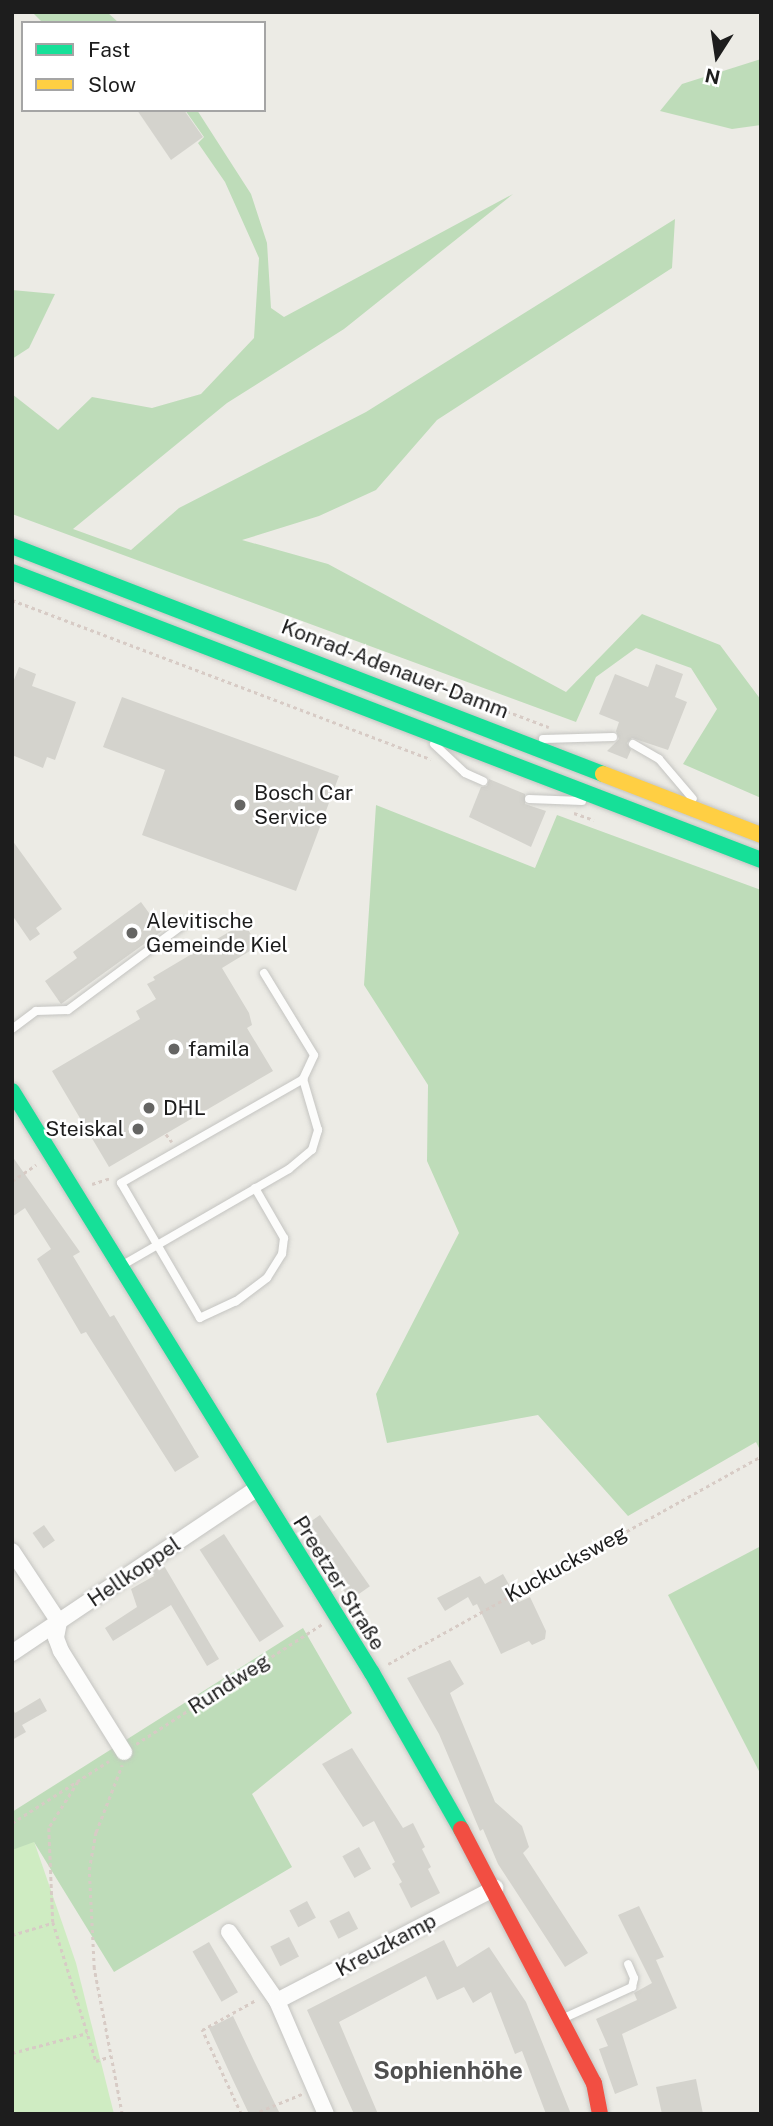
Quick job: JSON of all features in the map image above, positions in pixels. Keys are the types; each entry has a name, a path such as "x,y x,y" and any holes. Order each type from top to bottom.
{"main road":[{"name":"Konrad-Adenauer-Damm","path":"12,546 761,835"},
{"name":"Konrad-Adenauer-Damm","path":"12,572 419,726 761,860"},
{"name":"Preetzer Straße","path":"12,1091 255,1490 372,1673 495,1888 594,2084 600,2114"}],"street":[{"name":"Hellkoppel","path":"12,1653 255,1490"},
{"path":"12,1551 59,1622 56,1638 61,1651 124,1752"},
{"name":"Kreuzkamp","path":"274,1997 495,1888"},
{"path":"229,1932 274,1997 326,2114"}],"lane":[{"path":"419,726 457,766 483,781"},
{"path":"514,738 613,737"},
{"path":"634,744 659,759 671,777 713,817"},
{"path":"529,799 621,805"},
{"path":"12,1029 37,1011 68,1010 185,923"},
{"path":"255,1188 284,1238 282,1254 267,1278 236,1301 200,1318 121,1182 303,1079 314,1055 264,972"},
{"path":"119,1268 255,1188 312,1150 318,1130 303,1079"},
{"path":"561,2019 632,1986 634,1978 628,1964"}],"path":[{"path":"12,600 447,767 457,766"},
{"path":"551,800 555,808 599,821"},
{"path":"12,1181 50,1156"},
{"path":"74,1195 106,1176 121,1182"},
{"name":"Kuckucksweg","path":"372,1673 761,1455"},
{"name":"Rundweg","path":"12,1823 334,1616"},
{"path":"122,2114 94,1968 89,1870 96,1832 122,1771 124,1752"},
{"path":"80,1779 49,1828 53,1922 96,2062 111,2056"},
{"path":"12,1935 53,1922"},
{"path":"241,2114 202,2030 274,1997"},
{"path":"12,2053 87,2033"},
{"path":"253,2114 317,2089"}],"green space":[{"path":"32,12 107,12 117,21 41,21"},
{"path":"761,59 761,125 732,129 660,111 682,84"},
{"path":"186,112 198,112 251,194 267,243 271,308 284,317 513,194 344,329 227,403 73,529 131,550 179,508 366,412 675,219 672,268 437,420 376,490 319,516 242,540 328,564 566,692 642,614 720,645 761,700 761,798 683,764 717,709 691,668 636,648 596,677 576,722 12,514 12,394 58,430 92,397 152,408 201,394 254,338 259,258 225,182 198,143 204,137"},
{"path":"12,290 55,294 29,348 12,359"},
{"path":"376,805 535,868 557,815 761,890 761,1452 756,1442 628,1516 538,1415 387,1443 376,1394 459,1233 427,1161 428,1085 364,985"},
{"path":"761,1546 761,1775 668,1595"},
{"path":"303,1628 352,1713 252,1794 292,1867 114,1972 34,1842 12,1850 12,1812"},
{"path":"28,1824 76,1963 114,2114 12,2114 12,1832"}],"building":[{"path":"138,112 185,112 203,137 171,160"},
{"path":"656,664 683,674 675,697 687,702 668,750 632,738 627,743 631,750 627,759 607,751 619,739 616,731 619,722 599,714 615,674 648,687"},
{"path":"19,667 36,674 32,686 76,702 55,760 47,757 43,768 12,755 12,685"},
{"name":"Bosch Car Service","path":"122,697 339,776 296,891 142,835 165,770 103,747"},
{"path":"489,779 525,794 525,804 546,811 531,847 469,817 481,787 487,786"},
{"path":"12,840 62,909 36,928 40,934 30,941 12,915"},
{"path":"141,902 162,931 61,1004 45,981 77,958 73,952"},
{"name":"famila","path":"244,923 258,946 222,968 249,1013 252,1025 247,1028 273,1071 109,1167 52,1071 140,1019 136,1011 156,999 147,984 155,980 153,977"},
{"path":"12,1156 80,1252 73,1256 110,1317 114,1315 199,1457 175,1472 86,1332 81,1334 37,1259 51,1249 25,1208 12,1217"},
{"path":"320,1515 370,1586 350,1600 300,1529"},
{"path":"44,1525 55,1541 43,1549 33,1533"},
{"path":"224,1534 284,1626 260,1642 200,1550"},
{"path":"163,1564 219,1659 207,1666 171,1605 113,1641 105,1628 137,1607 131,1589 154,1576 151,1572"},
{"path":"503,1574 519,1602 530,1597 546,1631 545,1639 532,1645 529,1641 501,1654 477,1604 473,1606 468,1597 445,1611 437,1598 480,1576 485,1584"},
{"path":"450,1660 464,1684 450,1693 495,1802 522,1826 529,1847 523,1853 588,1953 565,1967 498,1864 483,1829 480,1831 439,1734 407,1678"},
{"path":"40,1698 47,1711 22,1725 26,1732 12,1740 12,1707 15,1713"},
{"path":"352,1748 403,1828 413,1823 425,1847 422,1849 431,1867 428,1869 440,1893 411,1908 392,1864 395,1862 374,1821 363,1827 322,1764"},
{"path":"359,1847 371,1869 355,1878 342,1856"},
{"path":"307,1901 316,1918 298,1927 289,1910"},
{"path":"639,1906 664,1957 656,1960 677,2008 622,2034 638,2085 615,2094 599,2049 608,2046 596,2019 637,2000 634,1993 652,1983 618,1915"},
{"path":"349,1911 358,1929 338,1939 329,1921"},
{"path":"289,1937 299,1957 280,1966 270,1947"},
{"path":"444,1940 457,1967 489,1947 526,2002 571,2114 546,2114 522,2051 515,2054 491,1992 473,2003 464,1987 437,2000 426,1976 339,2022 378,2114 354,2114 307,2010"},
{"path":"209,1942 238,1992 222,2002 193,1952"},
{"path":"233,2016 280,2114 249,2114 209,2028"},
{"path":"696,2079 703,2114 662,2114 656,2087"}],"traffic: fast":[{"path":"12,546 603,774"},
{"path":"12,572 761,860"},
{"path":"12,1091 372,1673 461,1829"}],"traffic: slow":[{"path":"603,774 761,835"}],"traffic: jam":[{"path":"461,1829 594,2083 600,2114"}],"place":[{"name":"Bosch Car Service","path":"240,805"},
{"name":"Alevitische Gemeinde Kiel","path":"132,933"},
{"name":"famila","path":"174,1049"},
{"name":"DHL","path":"149,1108"},
{"name":"Steiskal","path":"138,1129"}],"district":[{"name":"Sophienhöhe","path":"448,2071"}]}
